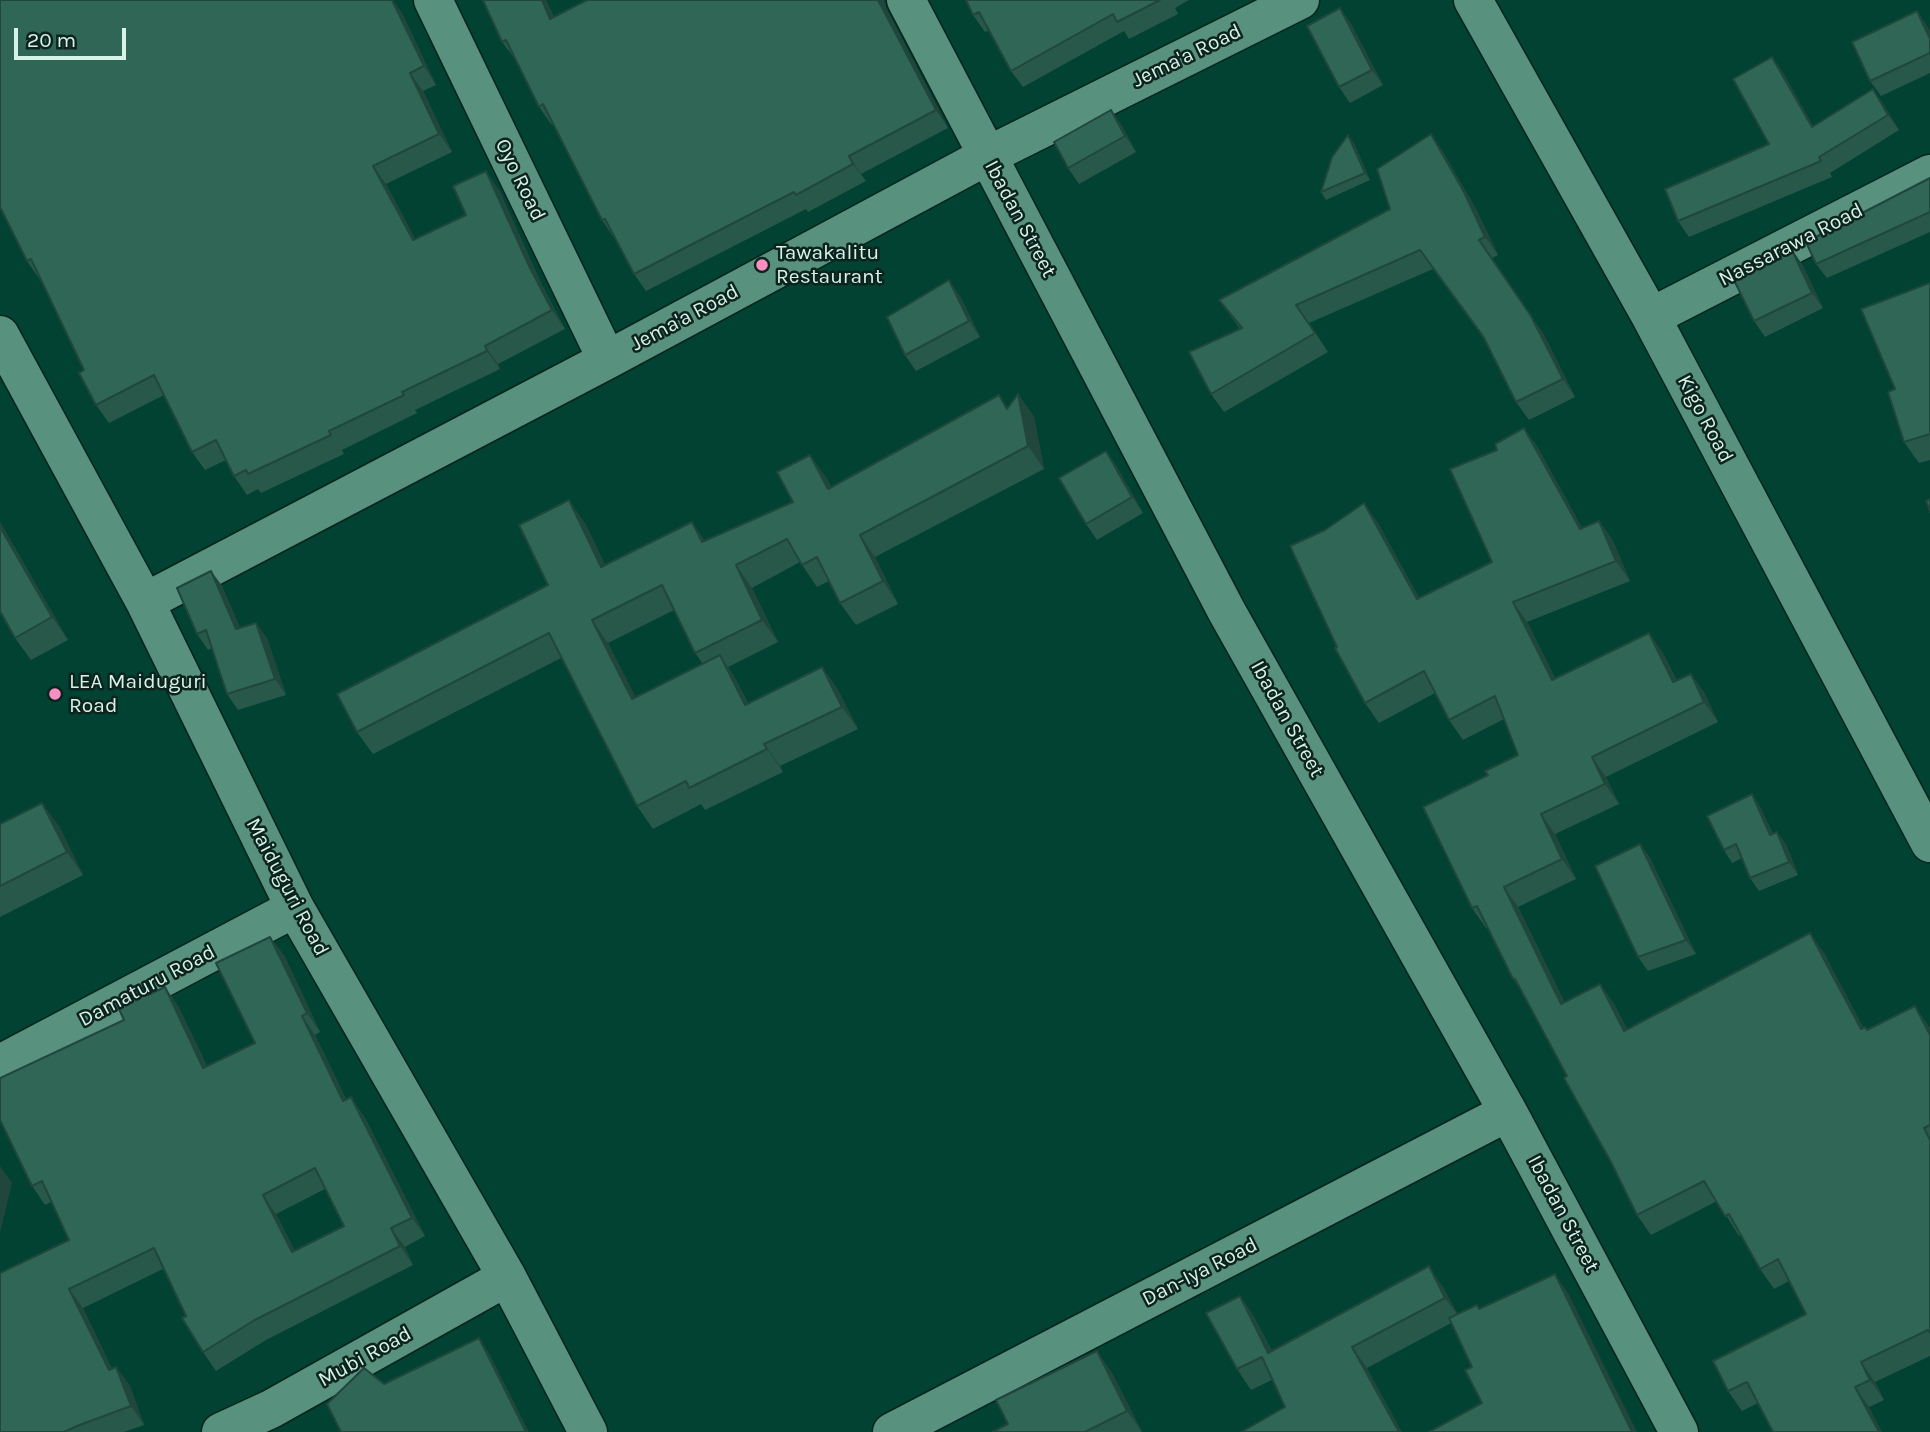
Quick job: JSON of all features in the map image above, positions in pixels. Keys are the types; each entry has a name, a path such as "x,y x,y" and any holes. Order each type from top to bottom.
{"street":[{"name":"Oyo Road","path":"433,0 607,360"},
{"name":"Ibadan Street","path":"906,0 1227,612 1508,1112 1679,1432"},
{"name":"Jema'a Road","path":"145,602 607,360 987,156 1300,0"},
{"name":"Kigo Road","path":"1473,0 1651,317 1930,843"},
{"name":"Nassarawa Road","path":"1651,317 1930,173"},
{"name":"Maiduguri Road","path":"0,335 145,602 295,908 507,1277 588,1432"},
{"name":"Damaturu Road","path":"0,1064 295,908"},
{"name":"Dan-Iya Road","path":"892,1432 1508,1112"},
{"name":"Mubi Road","path":"221,1432 277,1421 507,1277"}],"building":[{"path":"0,0 392,0 424,66 410,73 439,134 373,166 413,240 466,215 453,186 486,171 552,310 485,346 487,351 329,431 331,435 248,474 246,470 234,476 216,440 192,452 154,375 96,405 79,373 84,370 31,259 27,261 0,207"},
{"path":"483,0 542,0 550,19 587,0 878,0 936,110 849,156 853,164 796,195 794,192 634,274 605,219 602,220 543,104 539,107 506,40 502,42"},
{"path":"966,0 1160,0 1117,22 1113,14 1011,71 979,12 973,15"},
{"path":"1340,8 1372,70 1339,87 1307,26"},
{"path":"1917,11 1930,39 1930,53 1870,81 1852,42"},
{"path":"1772,57 1812,127 1873,89 1888,115 1819,157 1821,161 1678,221 1665,189 1769,144 1733,79"},
{"path":"1111,110 1125,136 1068,168 1054,142"},
{"path":"1431,134 1464,192 1485,237 1479,240 1531,316 1563,379 1516,402 1483,336 1420,250 1296,305 1315,333 1211,394 1189,352 1242,328 1219,300 1390,209 1377,169"},
{"path":"1348,135 1365,173 1321,192 1332,157"},
{"path":"1930,178 1930,212 1816,264 1806,242"},
{"path":"1791,248 1812,293 1754,321 1733,278"},
{"path":"949,280 969,321 905,355 887,317"},
{"path":"1930,283 1930,434 1904,442 1888,392 1895,389 1861,309"},
{"path":"1018,394 1028,446 860,535 883,581 840,603 817,557 802,565 787,539 736,565 762,620 695,653 662,585 592,620 632,699 720,655 745,705 822,667 842,707 764,744 767,749 689,788 686,781 637,806 549,633 357,732 337,694 548,585 519,525 569,500 601,567 692,522 702,542 793,502 777,472 810,455 828,489 999,395 1007,409"},
{"path":"1524,428 1580,529 1599,521 1616,561 1513,602 1552,680 1649,633 1673,682 1691,674 1704,702 1592,757 1605,784 1541,814 1562,859 1504,887 1561,1004 1600,984 1624,1031 1810,933 1861,1029 1865,1027 1867,1030 1915,1006 1930,1035 1930,1125 1924,1128 1930,1140 1930,1333 1928,1330 1861,1362 1870,1380 1855,1387 1879,1432 1773,1432 1747,1382 1728,1391 1713,1361 1806,1314 1778,1259 1760,1269 1729,1214 1725,1216 1704,1181 1637,1215 1477,906 1472,908 1423,807 1488,775 1485,771 1518,755 1495,696 1449,720 1424,671 1365,703 1335,648 1337,647 1290,546 1325,530 1364,503 1417,599 1492,562 1450,469 1497,450 1495,444"},
{"path":"1106,451 1132,497 1086,524 1059,478"},
{"path":"0,527 52,617 15,638 0,611"},
{"path":"211,571 236,629 256,623 275,679 227,694 206,630 197,634 177,588"},
{"path":"1752,794 1770,835 1777,832 1789,862 1750,878 1736,844 1724,850 1707,816"},
{"path":"42,803 67,852 0,886 0,824"},
{"path":"1640,844 1686,940 1638,957 1595,866"},
{"path":"270,937 307,1013 302,1016 343,1101 351,1097 412,1218 391,1228 400,1246 253,1321 203,1352 182,1318 186,1316 154,1248 69,1289 109,1370 116,1367 131,1406 64,1432 0,1432 0,1273 69,1240 42,1181 32,1186 0,1120 0,1078 124,1020 119,1009 123,1007 119,1000 144,987 148,995 165,987 203,1068 255,1043 216,963","holes":["315,1168 344,1226 292,1252 263,1195"]},
{"path":"1429,1266 1445,1298 1352,1347 1399,1432 1241,1432 1285,1407 1262,1357 1237,1369 1206,1313 1240,1296 1268,1353"},
{"path":"1555,1274 1632,1432 1429,1432 1482,1403 1465,1370 1472,1367 1449,1318 1477,1305 1479,1309"},
{"path":"479,1338 526,1432 341,1432 327,1404 364,1368 384,1384"},
{"path":"1097,1351 1127,1411 1085,1432 992,1432 1008,1424 996,1400"}],"place":[{"name":"Tawakalitu Restaurant","path":"762,265"},
{"name":"LEA Maiduguri Road","path":"55,694"}]}
